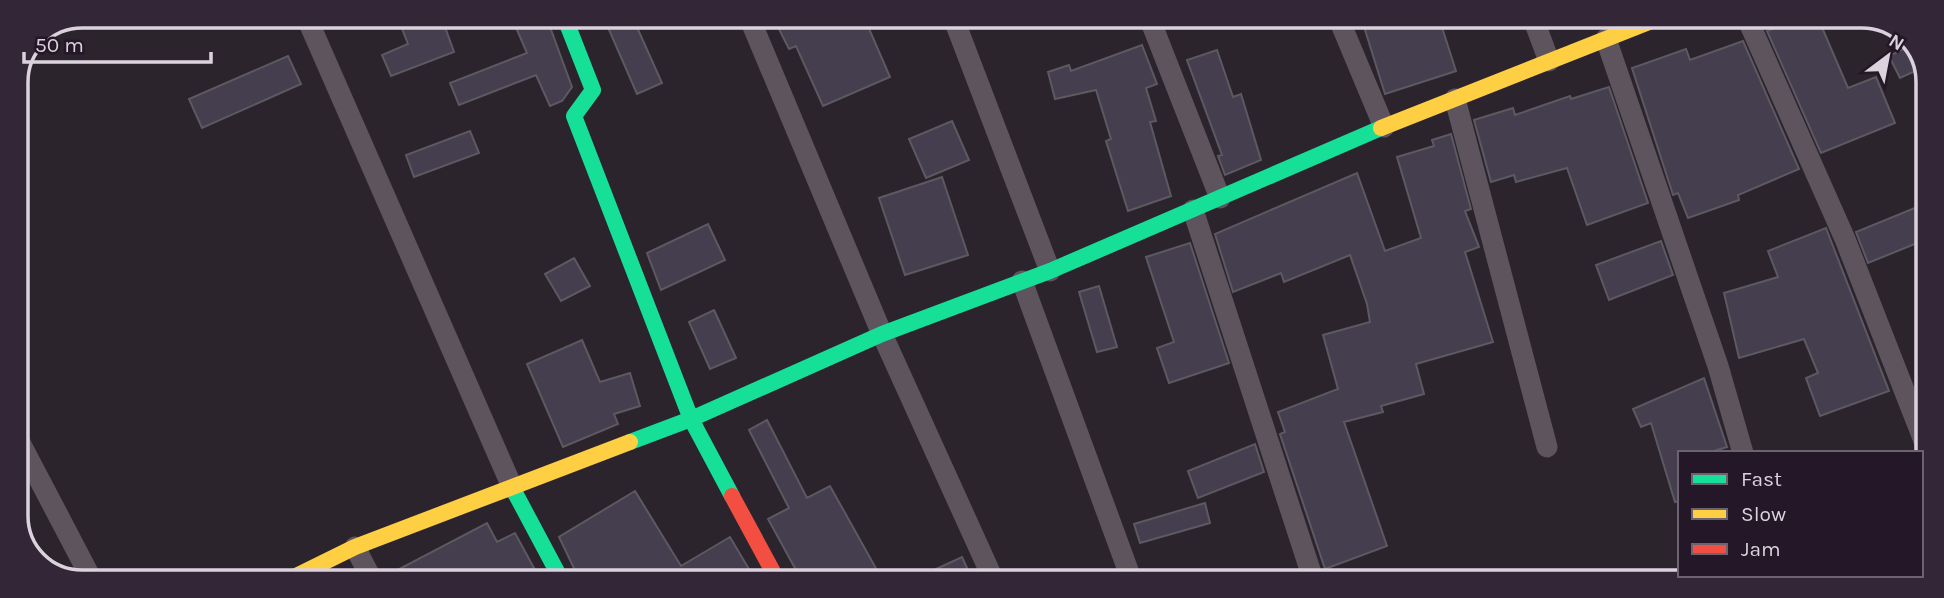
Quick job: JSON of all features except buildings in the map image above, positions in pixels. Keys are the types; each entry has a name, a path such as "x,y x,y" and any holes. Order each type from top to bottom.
{"street":[{"path":"311,28 513,489 557,570"},
{"path":"569,28 593,90 574,117 691,419 772,570"},
{"path":"754,28 882,334 989,570"},
{"path":"957,28 1050,271"},
{"path":"1153,28 1220,198"},
{"path":"1343,28 1384,127"},
{"path":"1537,28 1549,61"},
{"path":"309,570 355,547 691,419 882,334 1050,271 1384,127 1634,28"},
{"path":"1751,28 1845,239 1916,420"},
{"path":"1606,39 1718,366 1742,451"},
{"path":"1455,99 1547,447"},
{"path":"1192,210 1310,570"},
{"path":"1022,281 1128,570"},
{"path":"28,458 87,570"},
{"path":"355,547 367,570"}],"traffic: fast":[{"path":"569,28 593,90 574,116 691,419 732,496"},
{"path":"630,442 691,419 882,334 1050,271 1381,128"},
{"path":"513,489 556,570"}],"traffic: slow":[{"path":"1381,128 1634,28"},
{"path":"308,570 355,547 630,442"}],"traffic: jam":[{"path":"732,496 772,570"}]}
